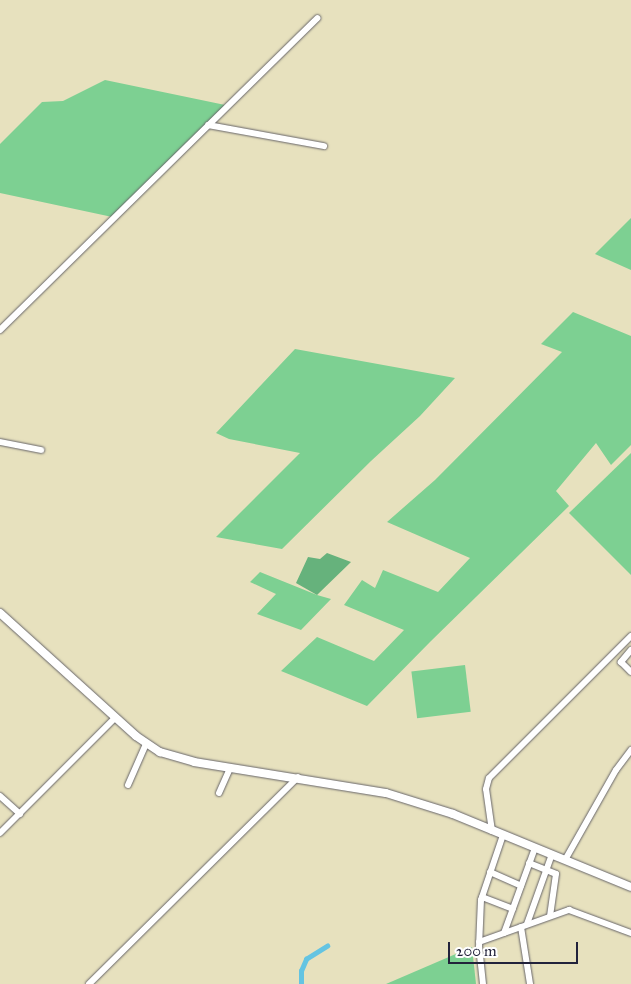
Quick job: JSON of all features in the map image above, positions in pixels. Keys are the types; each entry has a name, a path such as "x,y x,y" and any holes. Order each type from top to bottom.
{"main road":[{"path":"0,613 146,744 172,757 386,793 453,814 631,886"}],"street":[{"path":"0,330 318,18"},
{"path":"208,125 324,146"},
{"path":"0,442 41,450"},
{"path":"492,831 486,788 489,778 631,636"},
{"path":"631,650 621,662 631,672"},
{"path":"0,833 115,718"},
{"path":"128,785 146,744"},
{"path":"565,860 612,776 631,750"},
{"path":"219,793 230,768"},
{"path":"89,984 298,777"},
{"path":"0,796 20,814"},
{"path":"483,984 480,942 482,897 503,835"},
{"path":"504,933 536,848"},
{"path":"530,984 524,926 552,854"},
{"path":"529,863 556,874 550,916"},
{"path":"490,872 521,886"},
{"path":"482,897 513,909"},
{"path":"480,942 566,910 574,910 631,933"}],"green space":[{"path":"105,80 230,106 117,218 0,193 0,144 42,102 63,101"},
{"path":"631,218 631,270 595,254"},
{"path":"573,312 631,336 631,445 611,465 596,443 556,491 569,506 367,706 281,671 317,637 374,661 404,630 344,605 362,580 375,588 383,570 438,592 470,558 387,522 435,480 562,352 541,344"},
{"path":"295,349 455,378 420,416 371,461 282,549 216,537 300,453 229,439 216,433"},
{"path":"631,453 631,575 569,513"},
{"path":"327,553 351,562 317,595 296,583 308,557 320,559"},
{"path":"260,572 331,599 301,630 257,614 276,594 250,582"},
{"path":"465,665 471,712 417,718 411,672"},
{"path":"472,947 476,984 386,984"}],"waterway":[{"path":"301,984 301,971 306,959 327,946"}]}
